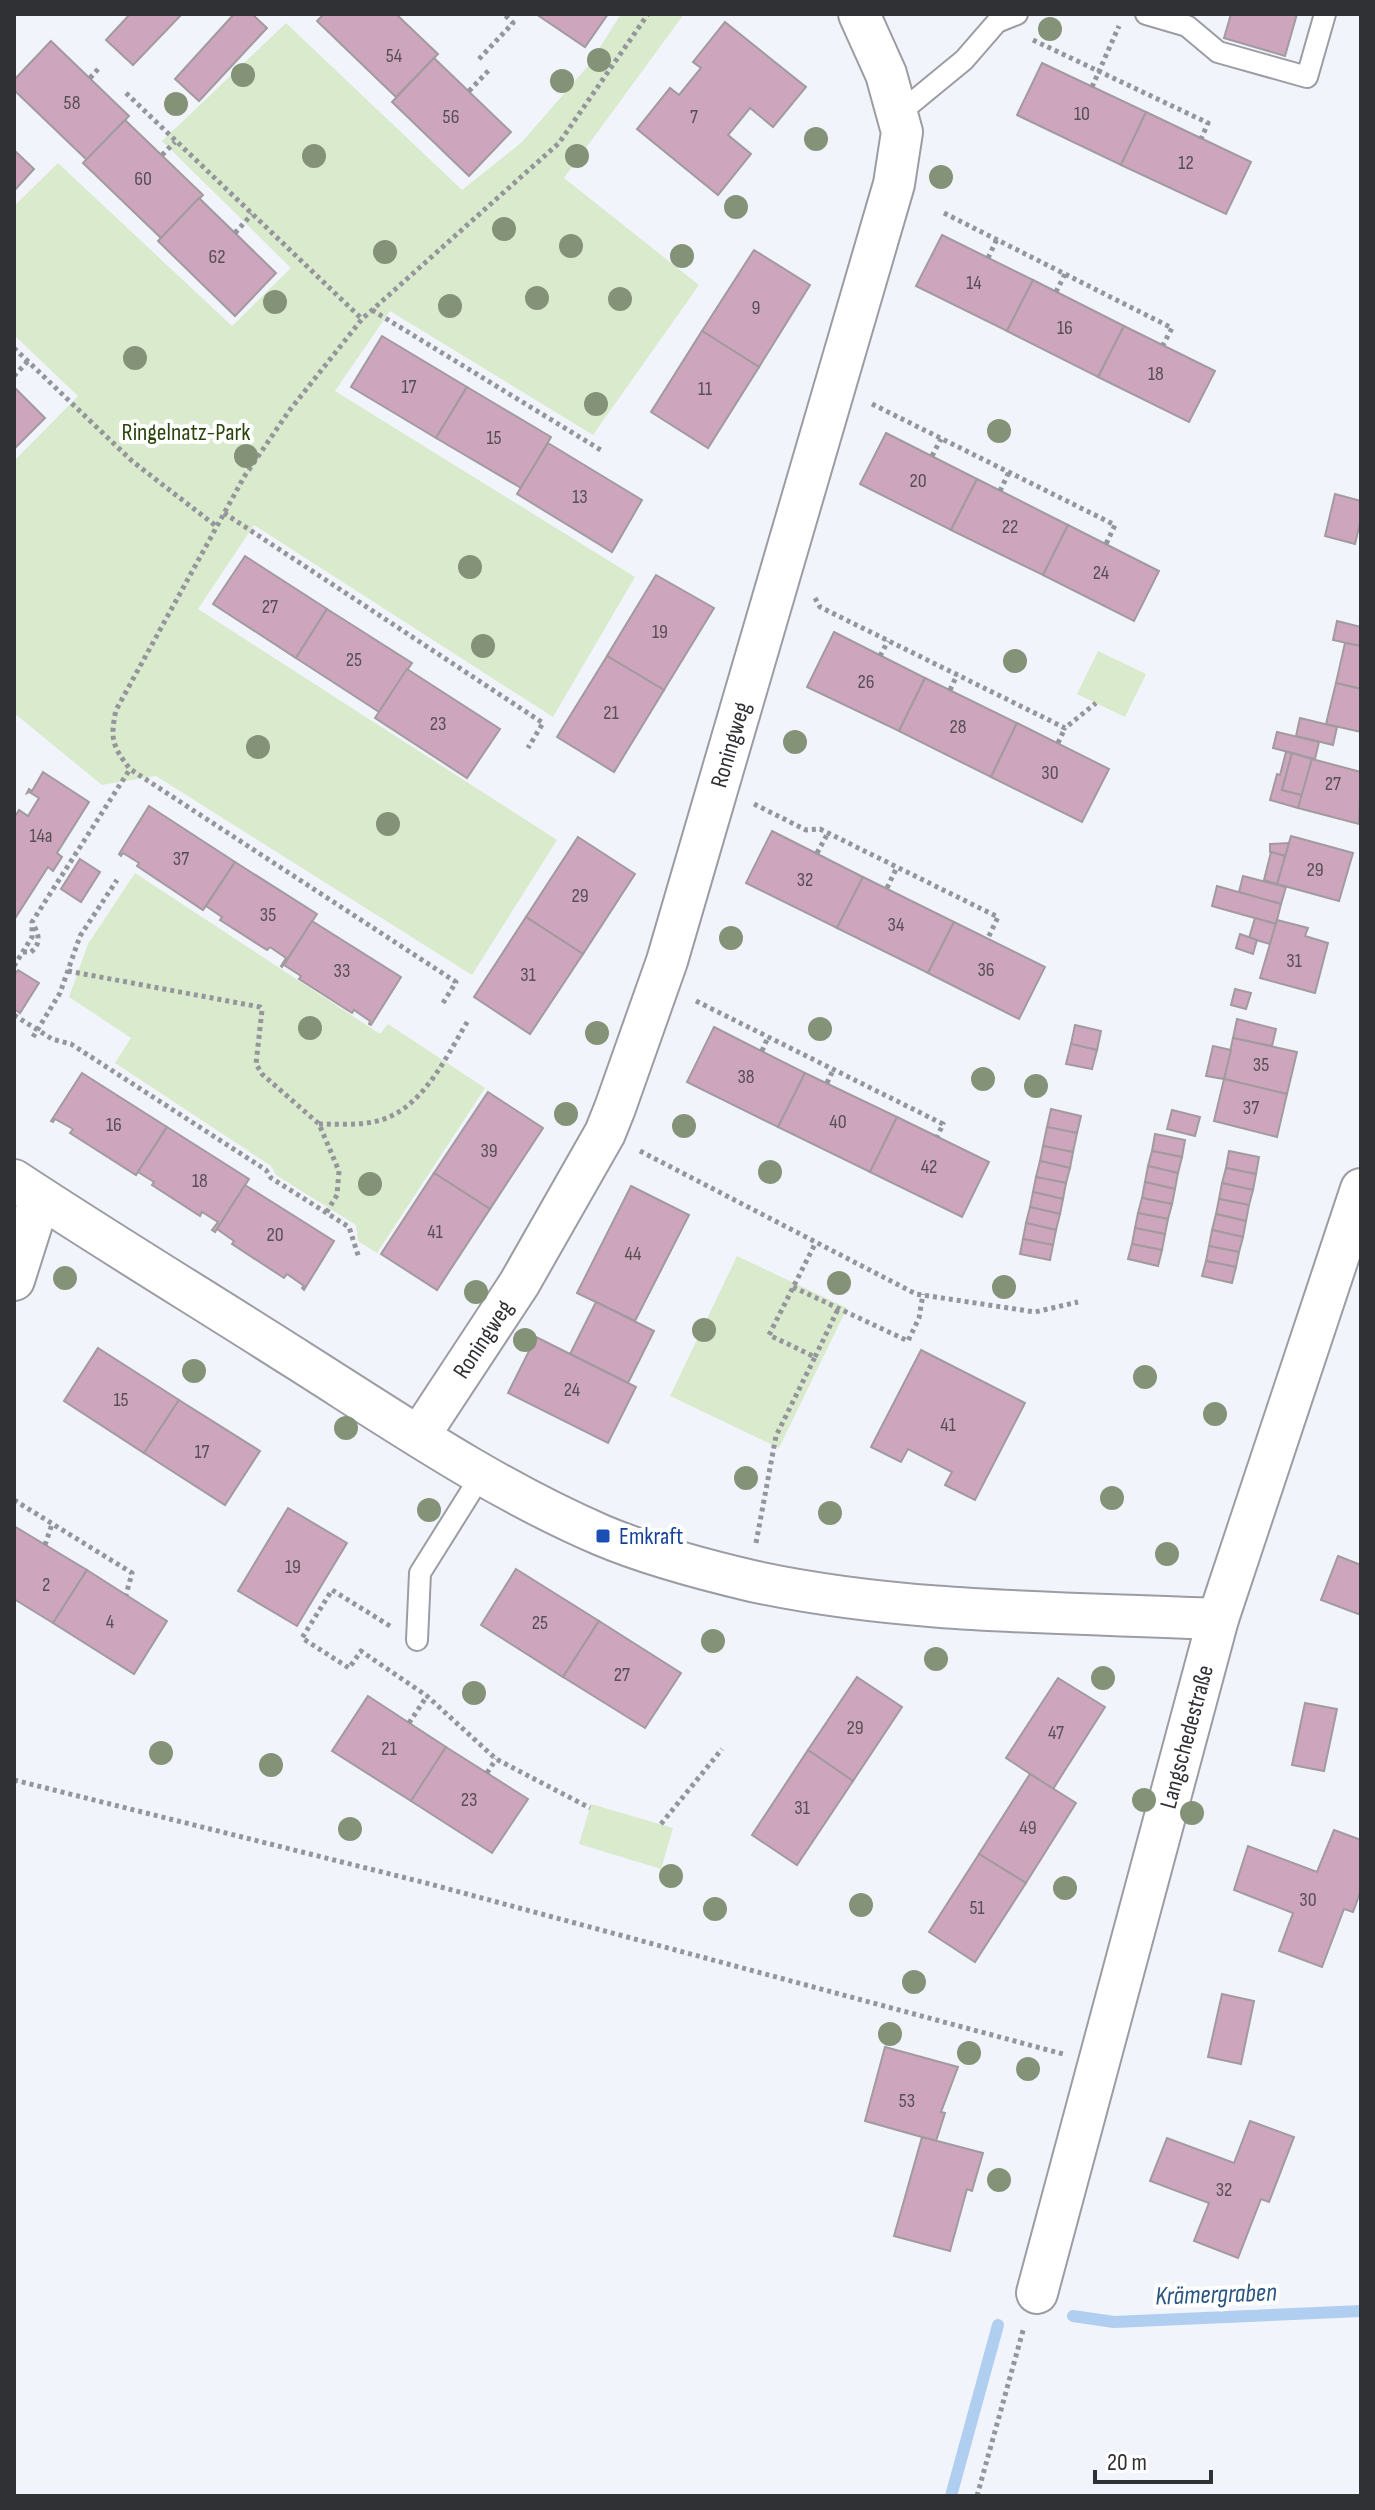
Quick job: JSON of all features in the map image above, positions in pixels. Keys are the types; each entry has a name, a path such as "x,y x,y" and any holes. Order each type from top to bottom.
{"street":[{"name":"Roningweg","path":"419,1436 519,1284 605,1133 667,961 894,184 902,132 886,74 859,14"},
{"path":"14,1280 27,1189 482,1474 603,1536 666,1558 749,1580 894,1604 1218,1619"},
{"name":"Langschedestraße","path":"1037,2293 1218,1619 1361,1189"}],"lane":[{"path":"897,115 964,60 997,22 1017,14"},
{"path":"1146,14 1187,26 1218,52 1307,77 1325,14"},
{"path":"417,1640 420,1573 482,1474"}],"path":[{"path":"479,59 513,23 504,14"},
{"path":"443,1003 456,982 130,769 116,752 111,733 116,710 216,526 244,477 289,411 362,319 559,143 648,14"},
{"path":"1092,87 1123,14"},
{"path":"997,22 1208,123 1201,139"},
{"path":"90,78 99,68"},
{"path":"469,91 490,69"},
{"path":"126,93 362,319"},
{"path":"162,155 176,141"},
{"path":"944,213 1172,328 1163,345"},
{"path":"235,233 252,214"},
{"path":"988,258 997,239"},
{"path":"1056,292 1065,274"},
{"path":"372,310 604,452"},
{"path":"14,348 132,461 216,526"},
{"path":"14,376 28,361"},
{"path":"866,394 869,403 1115,525 1106,544"},
{"path":"932,456 941,439"},
{"path":"1000,491 1009,472"},
{"path":"224,513 543,723 528,748"},
{"path":"810,587 820,607 1065,728"},
{"path":"880,656 888,641"},
{"path":"950,690 957,675"},
{"path":"1058,743 1065,728 1096,703"},
{"path":"14,966 32,937 32,922 130,769"},
{"path":"752,804 806,830 820,829 998,917 988,938"},
{"path":"817,853 828,833"},
{"path":"887,888 897,867"},
{"path":"33,1037 60,993 80,936 117,880"},
{"path":"68,971 260,1007 256,1064 262,1074 319,1124 339,1171 337,1195 326,1213"},
{"path":"692,986 696,1001 943,1124 937,1137"},
{"path":"14,1015 52,1039 71,1044 349,1227 359,1258"},
{"path":"319,1124 359,1124 381,1120 400,1111 424,1090 469,1019"},
{"path":"762,1051 768,1037"},
{"path":"827,1083 833,1070"},
{"path":"605,1133 916,1294 1035,1312 1078,1302"},
{"path":"815,1357 769,1335 816,1242"},
{"path":"793,1287 908,1341 919,1318 923,1294"},
{"path":"749,1580 776,1436 838,1309"},
{"path":"14,1500 132,1573 126,1595"},
{"path":"45,1545 52,1524"},
{"path":"417,1640 332,1590 302,1638 349,1668 361,1651 427,1696 496,1759 590,1808"},
{"path":"409,1723 427,1696"},
{"path":"661,1824 722,1749"},
{"path":"487,1773 496,1759"},
{"path":"14,1780 442,1887 1099,2063"},
{"path":"977,2496 1019,2339 1037,2293"}],"green space":[{"name":"Ringelnatz-Park","path":"621,14 684,14 564,178 699,285 593,435 390,311 335,391 635,577 553,717 254,525 198,609 557,840 472,975 156,776 102,785 14,713 14,461 78,396 14,335 14,206 58,163 232,326 291,268 162,141 286,23 462,190 521,143 588,66"},
{"path":"1098,651 1146,674 1125,717 1077,694"},
{"path":"135,873 380,1034 388,1024 485,1088 377,1253 358,1241 356,1225 276,1175 271,1166 115,1063 131,1038 69,997 88,944"},
{"path":"737,1256 847,1308 779,1448 670,1396"},
{"path":"591,1804 673,1828 661,1869 579,1844"}],"building":[{"path":"130,14 182,14 133,65 106,40"},
{"path":"234,14 252,14 267,28 199,101 175,79"},
{"path":"324,14 396,14 438,54 396,97 317,21"},
{"path":"536,14 608,14 585,47"},
{"path":"1231,14 1297,14 1285,56 1224,38"},
{"path":"725,22 806,87 773,127 750,108 728,135 751,154 718,195 637,129 670,88 679,95 701,68 693,62"},
{"path":"51,41 129,116 87,160 14,90 14,80"},
{"path":"434,58 511,132 469,176 392,102"},
{"path":"1042,63 1146,112 1121,165 1017,115"},
{"path":"1146,112 1251,162 1226,214 1121,165"},
{"path":"125,120 203,195 161,238 83,163"},
{"path":"14,150 34,169 14,191"},
{"path":"199,198 276,273 235,316 158,241"},
{"path":"942,235 1033,280 1007,331 916,286"},
{"path":"754,250 810,285 759,367 702,331"},
{"path":"1033,280 1124,326 1098,377 1007,331"},
{"path":"1124,326 1215,371 1189,422 1098,377"},
{"path":"702,331 759,367 708,448 651,412"},
{"path":"382,336 467,387 436,438 351,387"},
{"path":"14,387 45,418 14,449"},
{"path":"467,387 551,437 521,488 436,438"},
{"path":"886,433 977,479 951,530 860,484"},
{"path":"548,443 642,500 612,552 517,494"},
{"path":"977,479 1068,525 1043,575 951,530"},
{"path":"1335,494 1361,501 1361,519 1355,544 1325,536"},
{"path":"1068,525 1159,571 1134,621 1043,575"},
{"path":"245,556 327,609 296,658 213,604"},
{"path":"656,575 714,608 664,690 607,656"},
{"path":"327,609 412,663 379,712 296,658"},
{"path":"1337,621 1361,627 1361,646 1333,640"},
{"path":"834,632 925,678 899,731 807,687"},
{"path":"1345,643 1361,646 1361,689 1336,683"},
{"path":"607,656 664,690 614,772 557,737"},
{"path":"407,669 500,729 467,778 375,718"},
{"path":"925,678 1017,723 991,777 899,731"},
{"path":"1336,683 1361,689 1361,732 1326,724"},
{"path":"1300,718 1337,727 1333,745 1296,736"},
{"path":"1017,723 1109,769 1082,822 991,777"},
{"path":"1277,732 1319,742 1315,759 1273,748"},
{"path":"1286,752 1292,753 1282,790 1302,795 1298,808 1270,800"},
{"path":"1292,753 1312,759 1302,795 1282,790"},
{"path":"1312,759 1361,772 1359,824 1298,808"},
{"path":"43,772 89,802 57,853 62,857 53,871 48,867 14,920 14,818 19,810 28,816 39,798 27,793 29,789 32,791"},
{"path":"149,806 235,862 203,910 137,866 139,863 123,853 121,856 119,854"},
{"path":"772,831 863,877 837,928 746,883"},
{"path":"1291,836 1353,853 1339,901 1277,884"},
{"path":"578,837 635,874 583,954 526,917"},
{"path":"1289,843 1285,856 1270,852 1270,844"},
{"path":"1271,852 1285,856 1277,884 1264,880"},
{"path":"80,859 100,872 81,902 61,889"},
{"path":"235,862 317,914 282,967 286,958 270,947 267,950 220,920 222,917 206,906"},
{"path":"1243,876 1286,887 1281,904 1239,892"},
{"path":"863,877 954,922 928,973 837,928"},
{"path":"1217,886 1281,904 1276,924 1212,906"},
{"path":"526,917 583,954 530,1034 474,997"},
{"path":"1255,918 1276,924 1270,944 1249,938"},
{"path":"1277,920 1308,928 1305,936 1328,943 1315,993 1260,978"},
{"path":"312,921 401,977 371,1025 354,1010 352,1013 299,979 301,976 284,965"},
{"path":"954,922 1045,967 1019,1019 928,973"},
{"path":"1240,934 1257,940 1253,954 1236,948"},
{"path":"18,970 39,983 20,1013 14,1009 14,976"},
{"path":"1235,989 1251,993 1246,1009 1231,1005"},
{"path":"1237,1019 1276,1029 1272,1046 1233,1038"},
{"path":"1075,1025 1101,1031 1097,1050 1071,1044"},
{"path":"714,1027 805,1073 778,1127 687,1082"},
{"path":"1233,1038 1297,1052 1287,1094 1224,1079"},
{"path":"1071,1044 1097,1050 1092,1069 1066,1064"},
{"path":"1213,1046 1231,1050 1224,1079 1206,1076"},
{"path":"82,1073 167,1127 136,1175 70,1133 73,1129 55,1119 51,1121"},
{"path":"805,1073 897,1117 870,1172 778,1127"},
{"path":"1224,1079 1287,1094 1277,1137 1214,1121"},
{"path":"488,1092 543,1128 490,1209 434,1173"},
{"path":"1051,1109 1081,1116 1077,1133 1047,1127"},
{"path":"1172,1110 1200,1117 1195,1136 1167,1129"},
{"path":"897,1117 989,1162 962,1217 870,1172"},
{"path":"167,1127 249,1179 215,1232 212,1230 218,1222 202,1212 200,1216 152,1185 154,1182 138,1172"},
{"path":"1047,1127 1077,1133 1073,1152 1043,1146"},
{"path":"1155,1134 1185,1140 1182,1157 1152,1151"},
{"path":"1043,1146 1073,1152 1070,1168 1040,1161"},
{"path":"1152,1151 1182,1157 1178,1173 1148,1166"},
{"path":"1229,1151 1259,1157 1256,1174 1226,1168"},
{"path":"1040,1161 1070,1168 1066,1183 1036,1177"},
{"path":"1148,1166 1178,1173 1175,1189 1145,1182"},
{"path":"1226,1168 1256,1174 1253,1190 1222,1183"},
{"path":"434,1173 490,1209 437,1290 381,1254"},
{"path":"1036,1177 1066,1183 1063,1199 1033,1192"},
{"path":"1145,1182 1175,1189 1172,1204 1142,1198"},
{"path":"1222,1183 1253,1190 1249,1205 1219,1199"},
{"path":"245,1185 334,1241 304,1290 304,1286 287,1274 284,1278 232,1244 234,1241 217,1229"},
{"path":"631,1186 689,1215 635,1321 577,1293"},
{"path":"1033,1192 1063,1199 1060,1214 1030,1207"},
{"path":"1142,1198 1172,1204 1168,1219 1138,1213"},
{"path":"1219,1199 1249,1205 1246,1221 1216,1214"},
{"path":"1030,1207 1060,1214 1056,1230 1026,1223"},
{"path":"1138,1213 1168,1219 1165,1234 1135,1228"},
{"path":"1216,1214 1246,1221 1243,1237 1212,1230"},
{"path":"1026,1223 1056,1230 1053,1245 1023,1239"},
{"path":"1135,1228 1165,1234 1162,1250 1132,1244"},
{"path":"1212,1230 1243,1237 1239,1252 1209,1246"},
{"path":"1023,1239 1053,1245 1050,1260 1020,1254"},
{"path":"1132,1244 1162,1250 1158,1266 1128,1259"},
{"path":"1209,1246 1239,1252 1236,1267 1206,1261"},
{"path":"1206,1261 1236,1267 1232,1283 1202,1276"},
{"path":"596,1302 654,1331 628,1383 570,1354"},
{"path":"536,1337 636,1387 608,1443 508,1393"},
{"path":"98,1348 179,1400 144,1453 64,1401"},
{"path":"921,1350 1025,1403 975,1500 945,1485 952,1472 908,1449 901,1462 871,1447"},
{"path":"179,1400 260,1451 225,1505 144,1453"},
{"path":"288,1508 347,1543 297,1626 238,1591"},
{"path":"14,1526 87,1570 53,1623 14,1599"},
{"path":"1338,1556 1361,1565 1361,1615 1321,1600"},
{"path":"516,1569 599,1621 563,1677 481,1625"},
{"path":"87,1570 167,1621 134,1674 53,1623"},
{"path":"599,1621 681,1673 645,1728 563,1677"},
{"path":"857,1677 902,1707 853,1781 808,1750"},
{"path":"1058,1678 1105,1707 1053,1789 1006,1758"},
{"path":"368,1696 446,1747 411,1801 332,1751"},
{"path":"1305,1703 1337,1709 1324,1771 1292,1765"},
{"path":"446,1747 528,1799 492,1853 411,1801"},
{"path":"808,1750 853,1781 797,1865 752,1835"},
{"path":"1030,1774 1076,1803 1026,1883 979,1854"},
{"path":"1334,1830 1361,1840 1361,1890 1353,1912 1344,1909 1322,1967 1279,1951 1293,1913 1234,1890 1248,1846 1317,1872"},
{"path":"979,1854 1026,1883 975,1962 929,1932"},
{"path":"1222,1994 1254,2001 1241,2064 1208,2057"},
{"path":"885,2047 958,2067 941,2112 945,2113 936,2141 865,2121"},
{"path":"1250,2121 1294,2137 1269,2202 1261,2199 1238,2258 1194,2241 1209,2203 1150,2181 1167,2138 1234,2163"},
{"path":"922,2137 983,2153 972,2191 967,2189 950,2251 894,2236"}],"waterway":[{"name":"Krämergraben","path":"1073,2316 1114,2322 1361,2311"},
{"name":"Krämergraben","path":"951,2496 998,2325"}],"place":[{"name":"Emkraft","path":"603,1536"}]}
